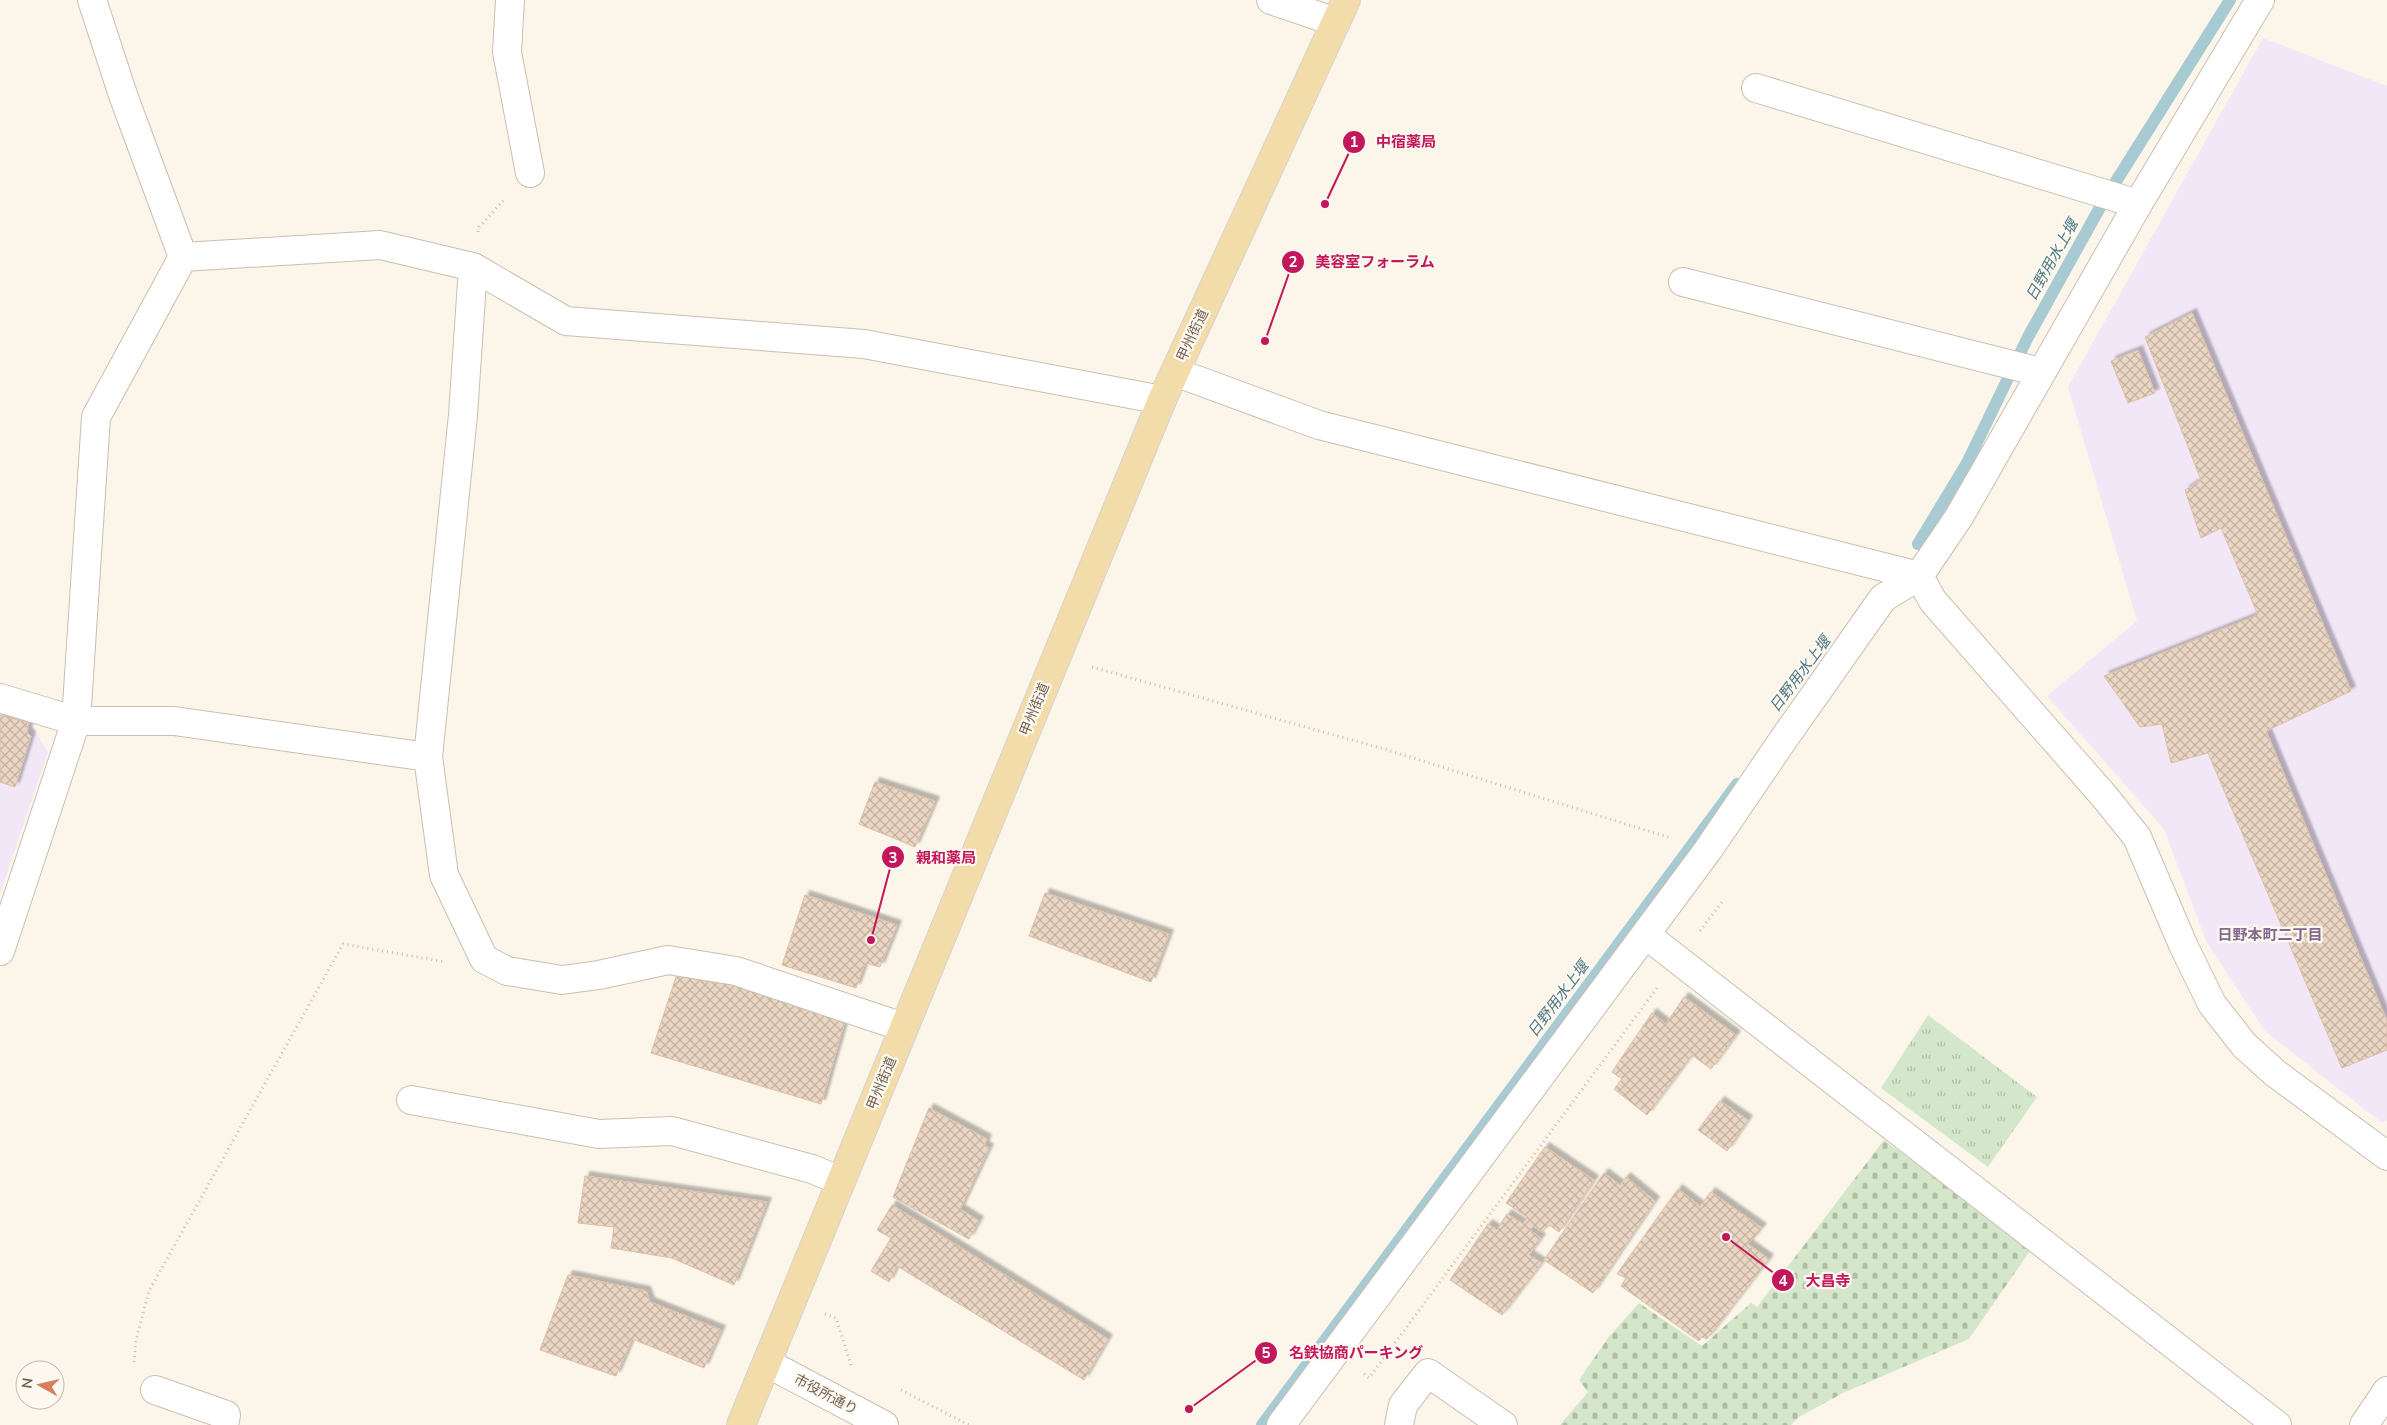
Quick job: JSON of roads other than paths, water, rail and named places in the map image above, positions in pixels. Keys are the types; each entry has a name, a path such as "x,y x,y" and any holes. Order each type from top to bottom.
{"main road":[{"name":"甲州街道","path":"741,1425 1162,400 1341,11"}],"street":[{"path":"0,951 76,721 96,417 183,257 122,95 92,0"},
{"path":"510,0 507,52 530,173"},
{"path":"1271,0 1341,11"},
{"path":"1280,1425 1646,936 1883,598 1919,576 1959,518 2036,371 2131,203 2260,0"},
{"path":"1756,88 2131,203"},
{"path":"183,257 380,245 474,268 566,321 864,344 1162,400"},
{"path":"474,268 463,415 428,758 444,875 484,959 507,971 562,980 600,975 668,960 727,970 904,1027"},
{"path":"1683,282 2036,371"},
{"path":"1175,372 1319,425 1919,576 1933,601 2104,796 2137,837 2184,947 2212,1004 2244,1045 2275,1073 2387,1156"},
{"path":"0,698 76,721 174,721 428,758"},
{"path":"1646,936 2277,1425"},
{"path":"411,1100 599,1134 672,1131 812,1169 841,1181"},
{"name":"市役所通り","path":"767,1363 884,1425"},
{"path":"1399,1425 1403,1405 1428,1373 1503,1425"},
{"path":"156,1390 226,1415 224,1425"},
{"path":"2364,1425 2387,1391"}],"waterway":[{"name":"日野用水上堰","path":"1918,544 1967,463 2028,337 2103,202 2230,0"},
{"name":"日野用水上堰","path":"1262,1425 1737,784"}],"place":[{"name":"中宿薬局","path":"1325,204"},
{"name":"美容室フォーラム","path":"1265,341"},
{"name":"親和薬局","path":"871,940"},
{"name":"大昌寺","path":"1726,1237"},
{"name":"名鉄協商パーキング","path":"1189,1409"}],"district":[{"name":"日野本町二丁目","path":"2270,935"}]}
